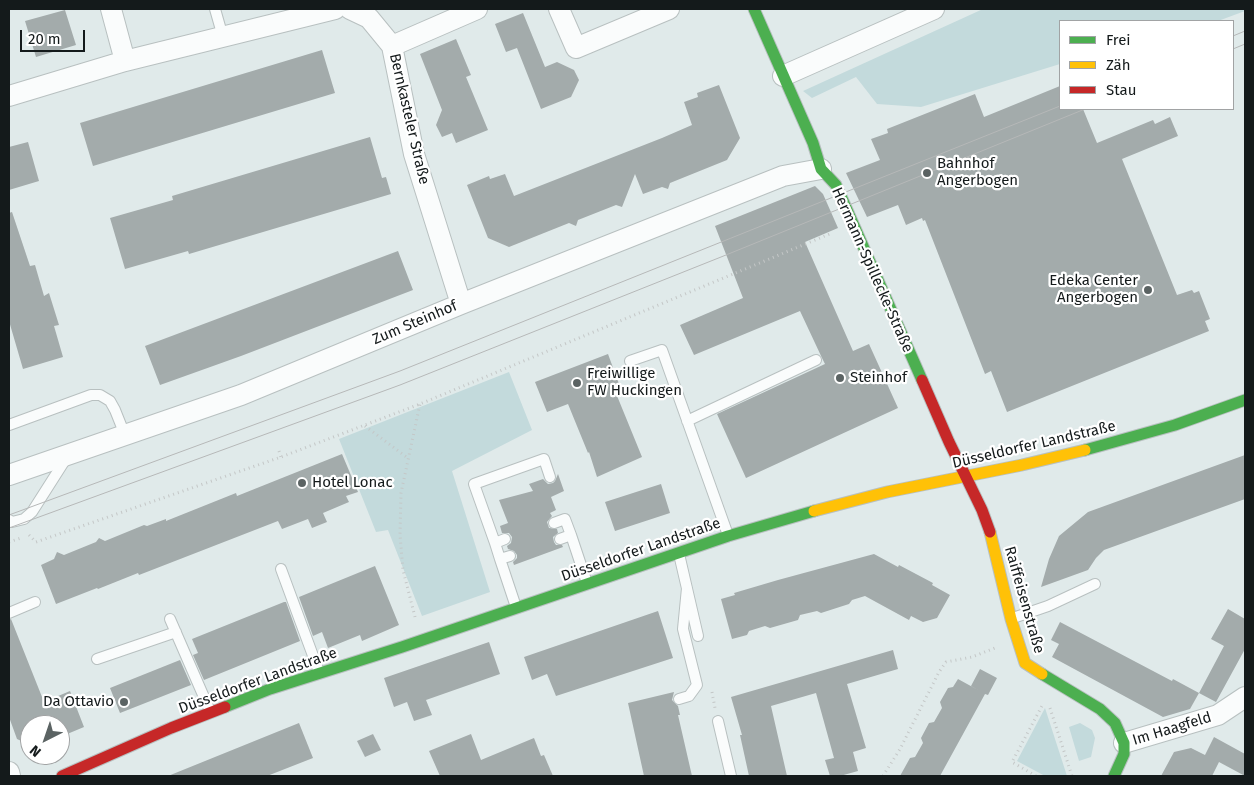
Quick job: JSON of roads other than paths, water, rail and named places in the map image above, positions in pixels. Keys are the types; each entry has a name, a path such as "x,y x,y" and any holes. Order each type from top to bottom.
{"main road":[{"name":"Hermann-Spillecke-Straße","path":"754,9 814,143 821,168 836,186 966,476"},
{"name":"Düsseldorfer Landstraße","path":"62,776 210,712 270,689 679,554 728,536 808,512 870,497 1111,444 1175,426 1245,400"},
{"name":"Raiffeisenstraße","path":"966,476 988,526 1011,619 1025,663 1100,708 1115,723 1124,743"},
{"path":"1114,776 1124,754 1124,743"}],"street":[{"path":"111,9 125,61"},
{"path":"9,96 125,61 223,37 300,13 335,9"},
{"name":"Bernkasteler Straße","path":"350,9 370,18 392,46 414,154 461,304"},
{"path":"559,9 576,48 669,9"},
{"path":"784,76 934,9"},
{"path":"392,46 470,10"},
{"name":"Zum Steinhof","path":"9,475 241,395 461,304 783,176 821,168"},
{"name":"Im Haagfeld","path":"1124,743 1218,715 1245,697"},
{"path":"9,772 10,776"}],"lane":[{"path":"215,9 223,37"},
{"path":"630,361 662,350 728,536"},
{"path":"687,421 816,360"},
{"path":"9,425 91,396 100,395 110,401 125,435"},
{"path":"9,520 12,522 24,519 32,512 68,454"},
{"path":"516,607 500,541 474,484 544,459 550,477"},
{"path":"561,508 588,584"},
{"path":"554,523 565,519"},
{"path":"560,539 571,535"},
{"path":"679,554 698,636"},
{"path":"281,569 320,673"},
{"path":"1011,619 1048,606 1095,584"},
{"path":"678,698 688,696 697,685 684,629 687,588"},
{"path":"9,613 36,602"},
{"path":"170,619 210,712"},
{"path":"97,659 176,632"},
{"path":"718,721 732,776"}],"tram line":[{"path":"1234,36 1245,31"},
{"path":"1234,49 1245,44"},
{"path":"9,515 400,371 1059,106"},
{"path":"9,528 400,385 1083,110"}],"place":[{"name":"Bahnhof Angerbogen","path":"927,173"},
{"name":"Edeka Center Angerbogen","path":"1148,290"},
{"name":"Steinhof","path":"840,378"},
{"name":"Freiwillige FW Huckingen","path":"577,383"},
{"name":"Hotel Lonac","path":"302,483"},
{"name":"Da Ottavio","path":"124,702"}]}
